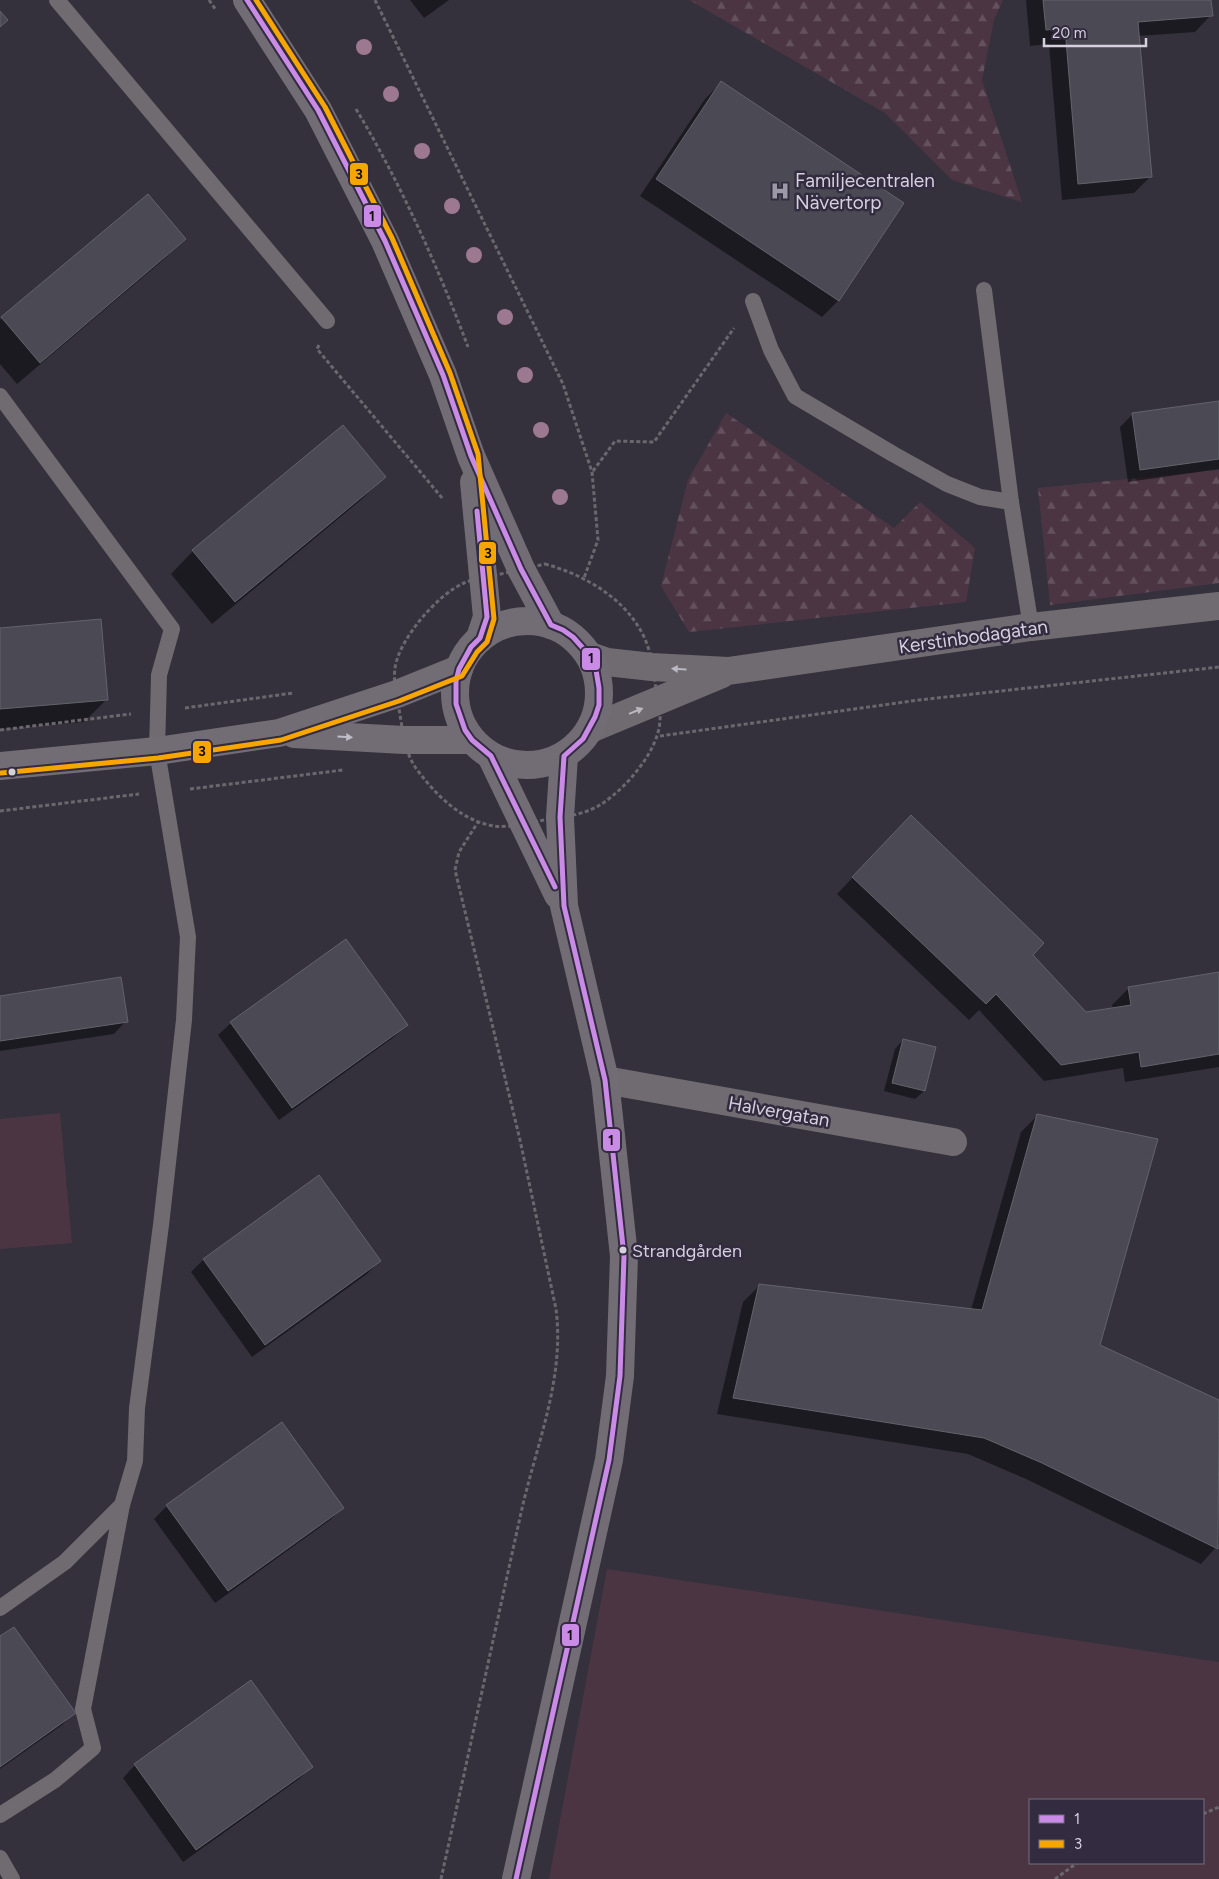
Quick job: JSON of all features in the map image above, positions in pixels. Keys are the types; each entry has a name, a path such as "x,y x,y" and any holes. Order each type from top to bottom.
{"street":[{"path":"247,0 318,110 385,241 443,374 471,456 521,569 551,625"},
{"path":"471,456 488,617 480,638"},
{"name":"Kerstinbodagatan","path":"590,656 607,662 652,667 728,671 1031,627 1219,606"},
{"path":"279,733 404,740 482,748 515,765 536,765 552,761 564,756 579,744 590,729 598,705 599,688 596,670 590,656 573,637 563,630 539,622 514,622 496,628 480,638 471,647 459,669 456,681 456,704 462,725 482,748 564,906"},
{"path":"0,766 157,751 279,733 397,694 459,669"},
{"name":"Kerstinbodagatan","path":"590,729 728,671"},
{"path":"516,1879 609,1460 620,1376 624,1256 605,1080 564,906 560,817 564,756"},
{"name":"Halvergatan","path":"605,1080 953,1142"}],"lane":[{"path":"57,0 327,322"},
{"path":"984,290 1011,502 1031,627"},
{"path":"753,301 771,350 795,396 948,484 980,497 1011,502"},
{"path":"0,396 172,629 159,675 157,751 188,938 184,1020 161,1225 137,1408 135,1461 122,1505 83,1709 93,1748 55,1780 0,1815"},
{"path":"0,1608 65,1562 122,1505"},
{"path":"0,1858 12,1879"}],"path":[{"path":"209,0 221,18"},
{"path":"375,0 562,384 592,472 598,540 584,578"},
{"path":"592,472 615,441 654,442 753,301"},
{"path":"327,322 317,349 449,506"},
{"path":"545,564 567,570 584,578 610,595 638,625 645,639"},
{"path":"386,670 395,667 410,633 424,616 452,589 466,582"},
{"path":"657,736 919,700 1219,666"},
{"path":"0,730 295,693"},
{"path":"580,814 601,804 630,778 648,756 657,736 660,719"},
{"path":"410,761 440,796 460,813 478,822 459,852 455,870 520,1140 558,1326 558,1363 550,1404 528,1484 441,1879"},
{"path":"0,810 344,770"},
{"path":"1204,1814 1219,1807"},
{"path":"1055,1879 1076,1864"}],"green space":[{"path":"689,0 1003,0 994,20 982,80 1022,202 952,180 885,113"},
{"path":"726,413 894,528 920,502 975,548 966,602 689,632 661,586 688,480"},
{"path":"1219,470 1219,583 1050,605 1038,488"},
{"path":"60,1113 72,1243 0,1249 0,1119"},
{"path":"607,1569 1219,1662 1219,1879 549,1879"}],"building":[{"path":"1043,0 1211,0 1213,16 1138,22 1152,177 1078,184 1065,28 1046,30"},
{"path":"0,11 8,20 0,27"},
{"name":"Familjecentralen Nävertorp","path":"721,81 904,203 839,301 656,179"},
{"path":"148,194 186,239 40,363 1,317"},
{"path":"1219,401 1219,459 1140,470 1132,413"},
{"path":"343,425 386,477 235,602 192,550"},
{"path":"101,619 108,700 0,709 0,628"},
{"path":"911,815 1044,943 1033,955 1086,1012 1131,1005 1128,987 1219,972 1219,1054 1141,1067 1139,1052 1061,1065 996,994 986,1004 852,877"},
{"path":"346,939 408,1025 292,1108 230,1022"},
{"path":"121,977 128,1022 0,1041 0,996"},
{"path":"903,1039 936,1047 925,1091 892,1083"},
{"path":"1037,1114 1158,1139 1100,1345 1219,1400 1218,1549 1042,1463 984,1438 733,1398 759,1284 982,1310"},
{"path":"319,1175 381,1261 265,1345 203,1259"},
{"path":"282,1422 344,1508 228,1591 166,1505"},
{"path":"14,1627 76,1713 0,1767 0,1636"},
{"path":"251,1680 313,1767 196,1850 134,1764"}],"transit line":[{"name":"1","path":"247,0 318,110 385,241 443,375 471,456 521,569 551,625 573,637 590,656 596,670 599,688 599,705 595,717 583,739 564,756 560,817 564,906 605,1080 624,1256 620,1376 609,1460 516,1879"},
{"name":"3","path":"1,773 158,758 281,740 399,701 462,676 477,652 487,642 494,619 478,454 450,373 392,238 325,107 256,0"},
{"name":"1","path":"477,511 487,617 480,638 471,647 459,669 456,681 456,704 465,730 472,740 491,756 555,887"}],"place":[{"name":"Familjecentralen Nävertorp","path":"780,191"},
{"name":"Strandgården","path":"623,1250"}]}
